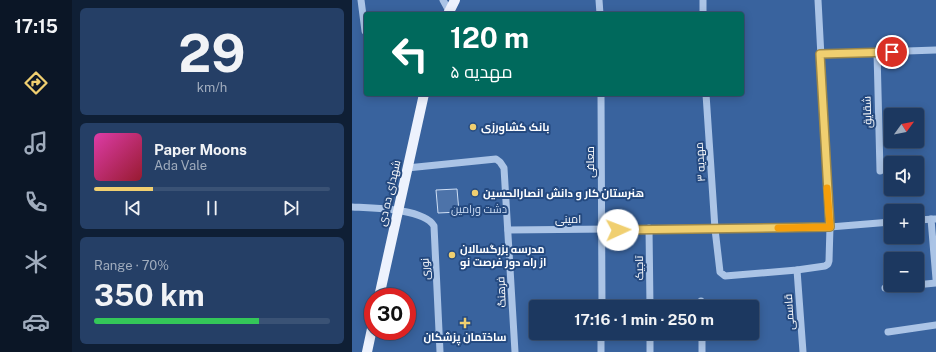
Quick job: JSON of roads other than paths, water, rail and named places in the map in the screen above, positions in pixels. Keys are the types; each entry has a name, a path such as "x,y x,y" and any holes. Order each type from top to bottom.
{"main road":[{"path":"449,12 455,0"},
{"name":"شهدای ده دی","path":"381,288 424,96"},
{"path":"367,352 370,340"}],"street":[{"path":"361,0 364,19"},
{"path":"443,0 449,12"},
{"path":"600,0 600,12"},
{"path":"703,0 703,12"},
{"path":"818,0 830,227"},
{"path":"820,54 936,50"},
{"name":"شقایق","path":"877,52 880,171"},
{"name":"معافی","path":"601,96 602,300"},
{"name":"مهدیه ۳","path":"706,96 715,229 720,272 725,276 825,266 828,264 830,227"},
{"name":"فرهنگ","path":"407,168 496,159 504,168 515,352"},
{"name":"نوری","path":"352,207 398,209 428,219 432,222 434,226 440,352"},
{"path":"924,220 934,219 936,279"},
{"name":"امینی","path":"508,230 830,227 884,223"},
{"name":"تاجیک","path":"649,228 650,300"},
{"name":"قاسمی","path":"797,270 803,352"},
{"path":"924,284 936,283"},
{"path":"888,332 936,326"},
{"path":"602,340 602,352"},
{"path":"650,340 650,352 655,352"},
{"path":"702,340 702,352"}],"place":[{"name":"بانک کشاورزی","path":"473,127"},
{"name":"هنرستان کار و دانش انصارالحسین","path":"475,193"},
{"name":"مدرسه بزرگسالان از راه دور فرصت نو","path":"452,255"},
{"name":"ساختمان پزشکان","path":"465,323"}],"park label":[{"name":"دشت ورامین","path":"479,209"}]}
